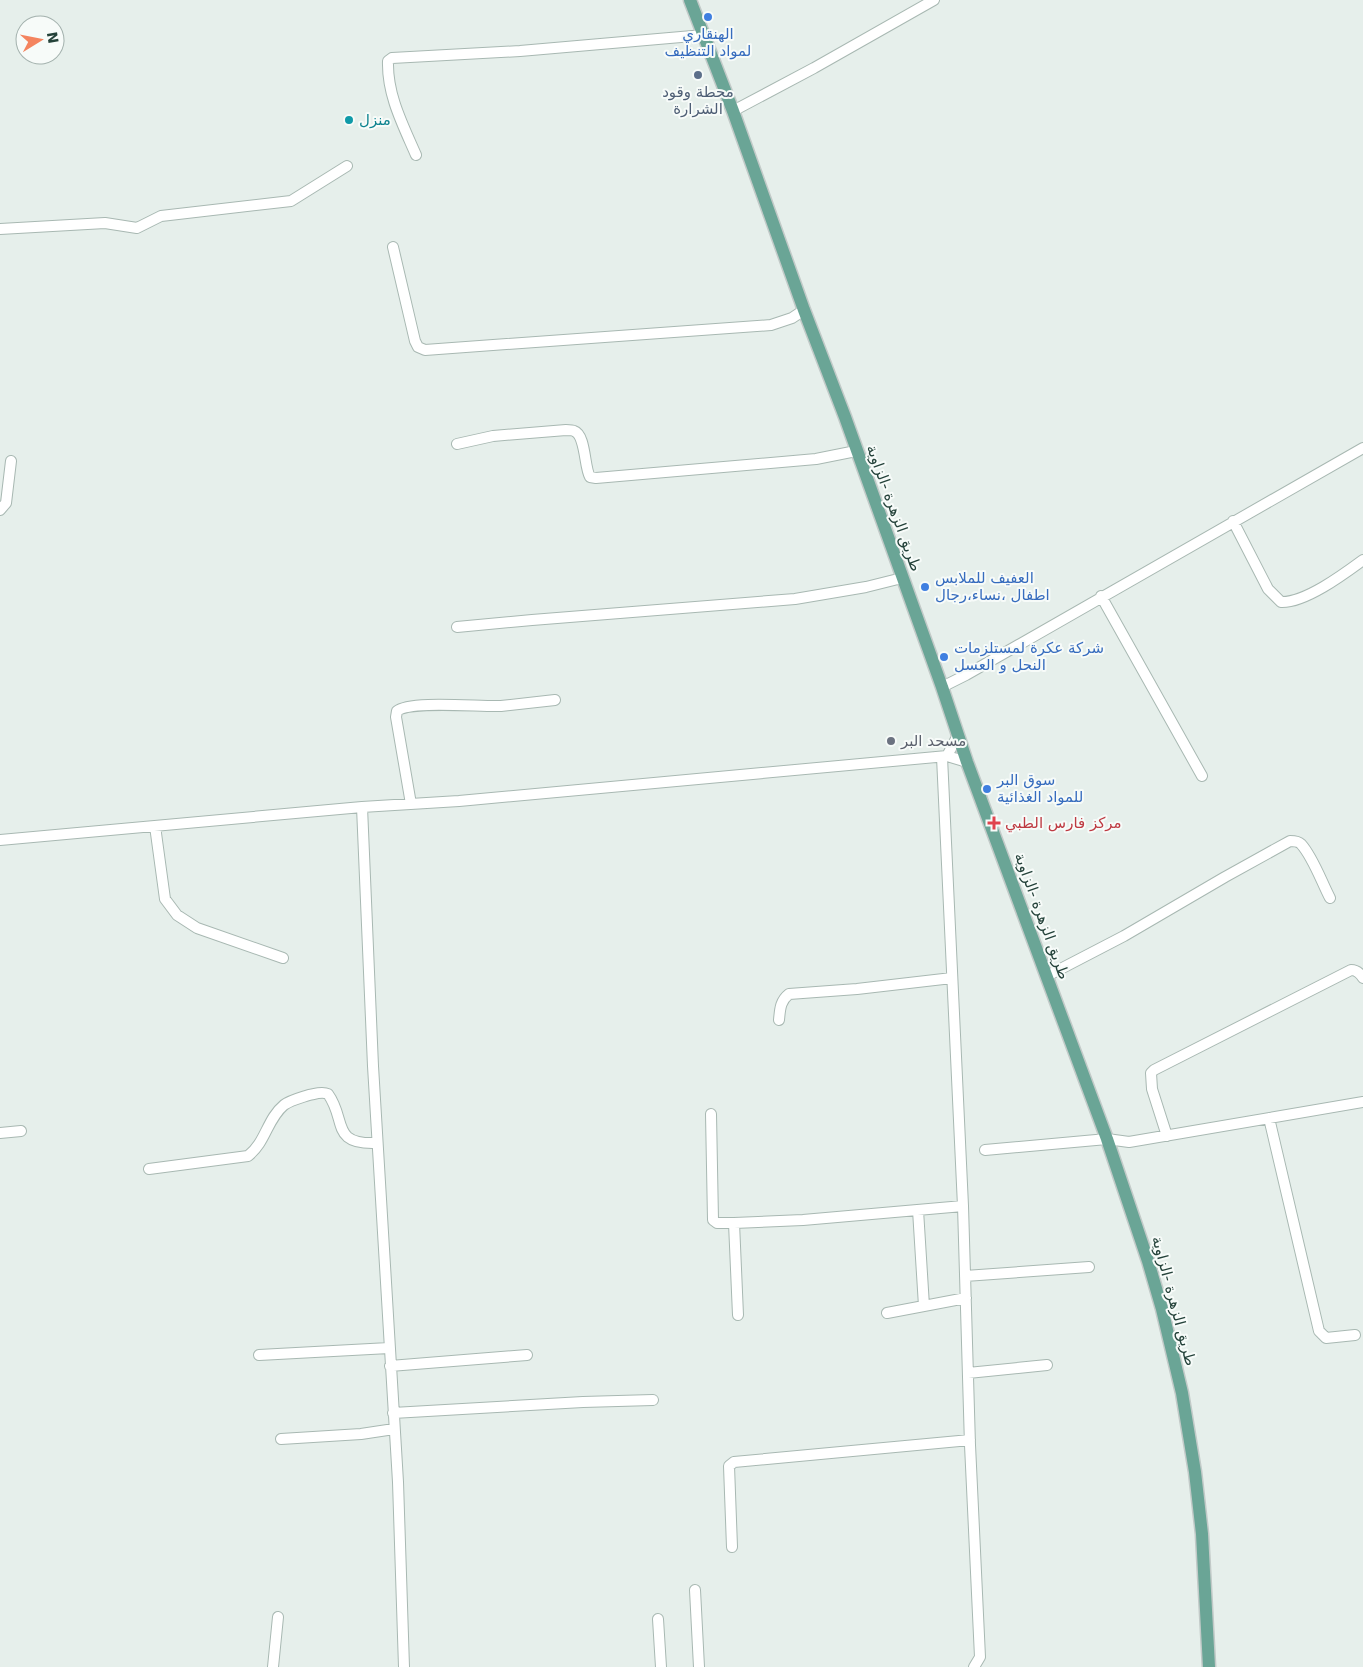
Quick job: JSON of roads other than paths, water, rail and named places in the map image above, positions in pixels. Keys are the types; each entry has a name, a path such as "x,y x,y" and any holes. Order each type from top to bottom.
{"main road":[{"name":"طريق الزهرة -الزاوية","path":"690,0 733,111 942,686 967,762 1107,1139 1159,1298 1182,1393 1195,1472 1202,1534 1209,1667"}],"street":[{"path":"733,111 814,68 934,0"},
{"path":"416,155 393,102 388,67 388,61 392,58 520,51 704,35"},
{"path":"0,230 105,223 137,228 161,216 291,201 347,166"},
{"path":"393,247 415,340 418,347 424,350 771,325 784,322 804,310"},
{"path":"457,444 493,436 566,430 575,431 580,434 587,472 590,477 596,478 816,459 856,451"},
{"path":"942,686 966,675 1101,596 1363,448"},
{"path":"0,510 6,503 11,461"},
{"path":"1233,522 1268,589 1281,602 1289,602 1308,595 1341,576 1363,560"},
{"path":"457,627 795,599 866,587 902,578"},
{"path":"1101,596 1202,776"},
{"path":"411,804 396,717 397,711 401,708 418,706 500,706 555,700"},
{"path":"958,735 944,756 980,1657 974,1667"},
{"path":"0,840 362,807 459,801 944,756 967,762"},
{"path":"362,807 377,1143 398,1482 404,1667"},
{"path":"155,826 165,899 177,915 197,928 283,958"},
{"path":"1047,976 1124,936 1290,841 1296,841 1301,844 1314,865 1330,898"},
{"path":"1168,1136 1150,1080 1151,1073 1154,1070 1351,970 1360,973 1363,978"},
{"path":"779,1020 783,998 789,994 857,989 952,978"},
{"path":"149,1169 248,1156 256,1151 271,1121 283,1106 292,1100 320,1093 328,1094 339,1125 347,1137 366,1143 377,1143"},
{"path":"985,1150 1107,1139 1129,1142 1363,1102"},
{"path":"711,1114 713,1220 717,1224 803,1220 963,1206"},
{"path":"1269,1118 1319,1331 1326,1338 1355,1335"},
{"path":"0,1132 21,1131"},
{"path":"1113,1156 1129,1142"},
{"path":"918,1210 924,1306"},
{"path":"734,1223 738,1315"},
{"path":"965,1276 1088,1267"},
{"path":"887,1314 966,1298"},
{"path":"259,1355 389,1348"},
{"path":"390,1366 527,1355"},
{"path":"968,1373 1047,1365"},
{"path":"394,1414 582,1402 653,1400"},
{"path":"281,1439 362,1434 394,1429"},
{"path":"732,1547 729,1466 734,1462 970,1440"},
{"path":"695,1590 699,1667"},
{"path":"273,1667 278,1618"},
{"path":"658,1619 661,1667"}],"place":[{"name":"الهنقاري لمواد التنظيف","path":"708,17"},
{"name":"محطة وقود الشرارة","path":"698,75"},
{"name":"منزل","path":"349,120"},
{"name":"العفيف للملابس اطفال ،نساء،رجال","path":"925,587"},
{"name":"شركة عكرة لمستلزمات النحل و العسل","path":"944,657"},
{"name":"مسحد البر","path":"891,741"},
{"name":"سوق البر للمواد الغذائية","path":"987,789"},
{"name":"مركز فارس الطبي","path":"994,823"}]}
